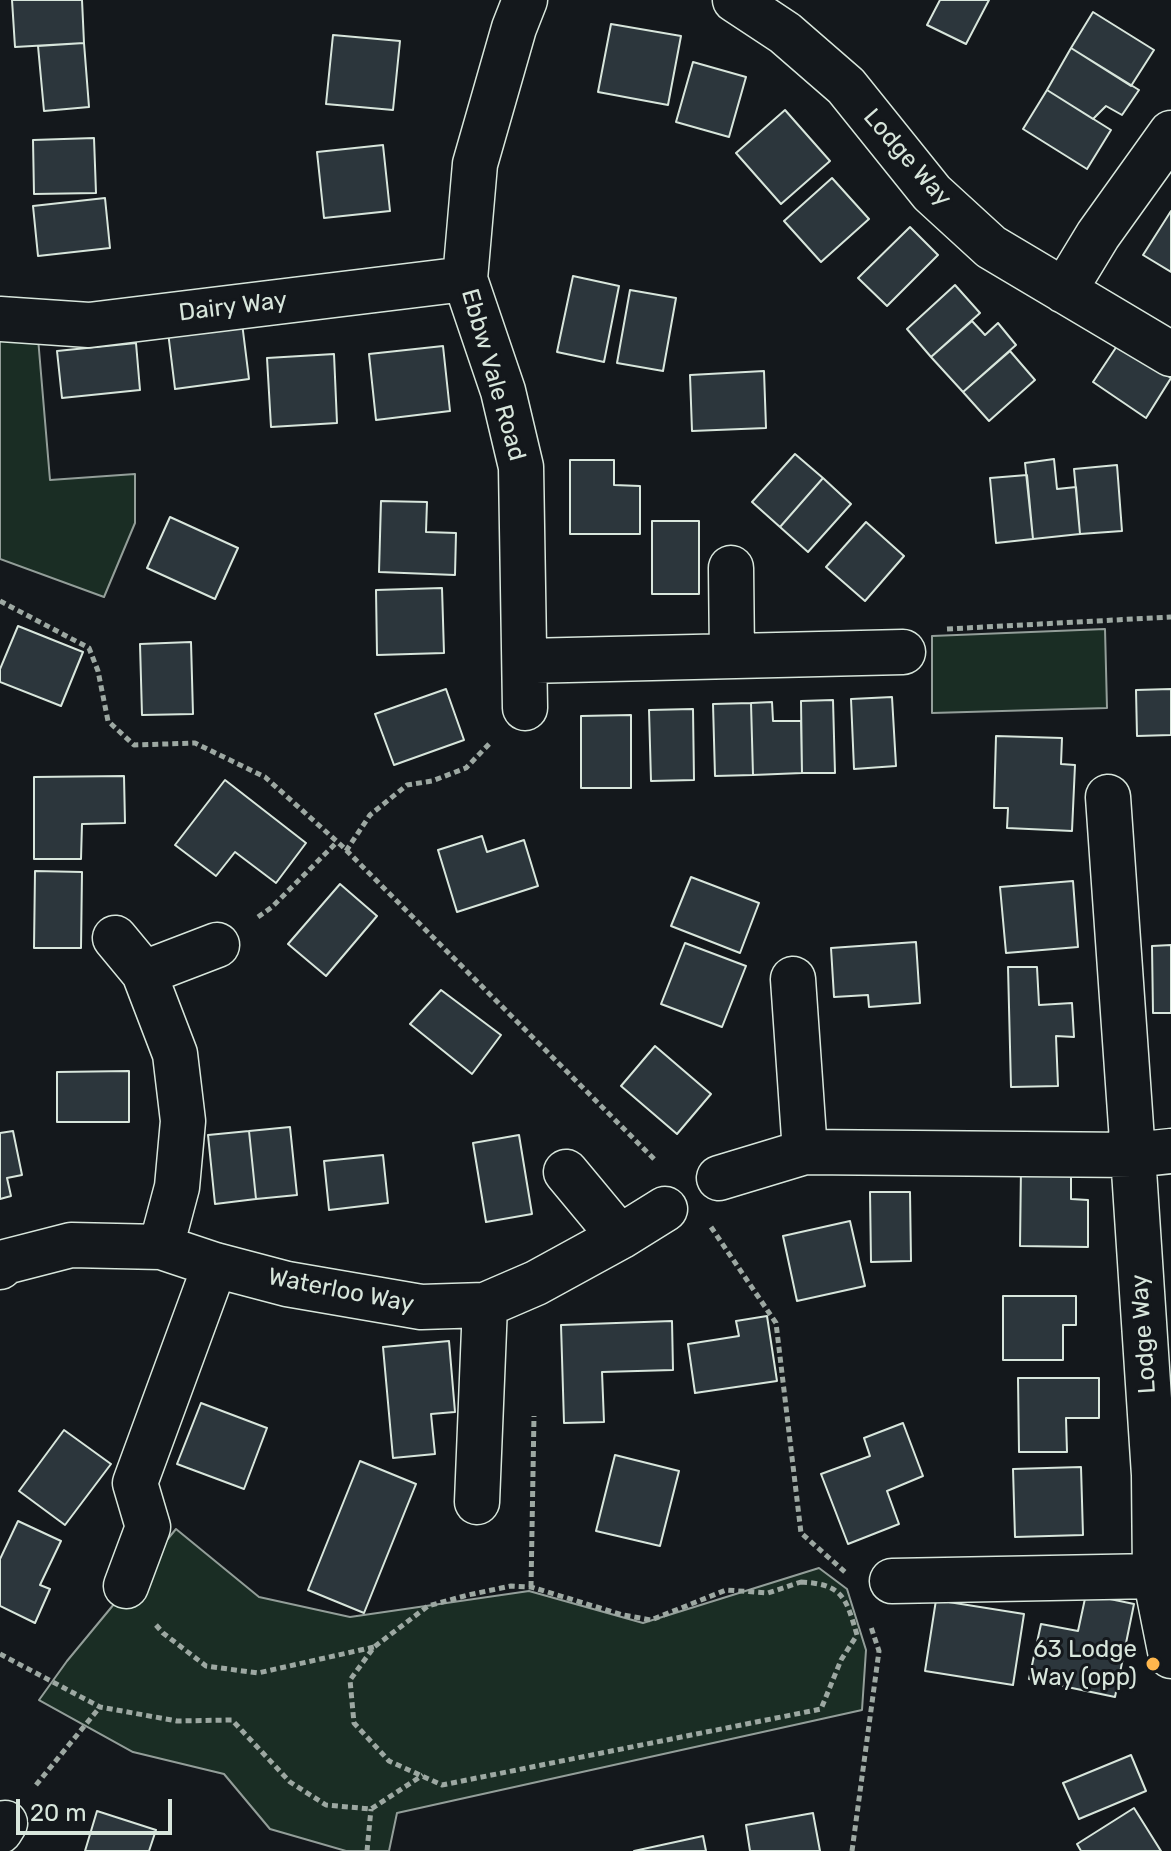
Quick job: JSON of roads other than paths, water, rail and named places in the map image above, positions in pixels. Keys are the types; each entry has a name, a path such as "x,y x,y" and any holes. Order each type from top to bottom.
{"street":[{"name":"Ebbw Vale Road","path":"525,0 475,164 465,279 503,391 521,467 525,708"},
{"name":"Lodge Way","path":"735,0 785,33 846,86 932,193 991,247 1171,354"},
{"path":"1064,291 1098,235 1171,133"},
{"name":"Dairy Way","path":"0,319 89,325 465,279"},
{"path":"731,568 732,656"},
{"path":"526,661 903,652"},
{"name":"Lodge Way","path":"1108,797 1152,1153 1155,1576 1171,1656"},
{"path":"115,938 144,973 175,1054 183,1121 177,1187 161,1247"},
{"path":"144,973 217,945"},
{"path":"793,979 805,1152"},
{"path":"719,1178 805,1152 1152,1153"},
{"path":"566,1172 620,1237"},
{"name":"Waterloo Way","path":"0,1267 5,1262 71,1245 161,1247 287,1284 421,1307 485,1305 536,1283 665,1209"},
{"path":"126,1586 148,1527 135,1483 215,1265"},
{"path":"477,1502 485,1305"},
{"path":"892,1581 1155,1576"}],"place":[{"name":"63 Lodge Way (opp)","path":"1153,1664"}]}
